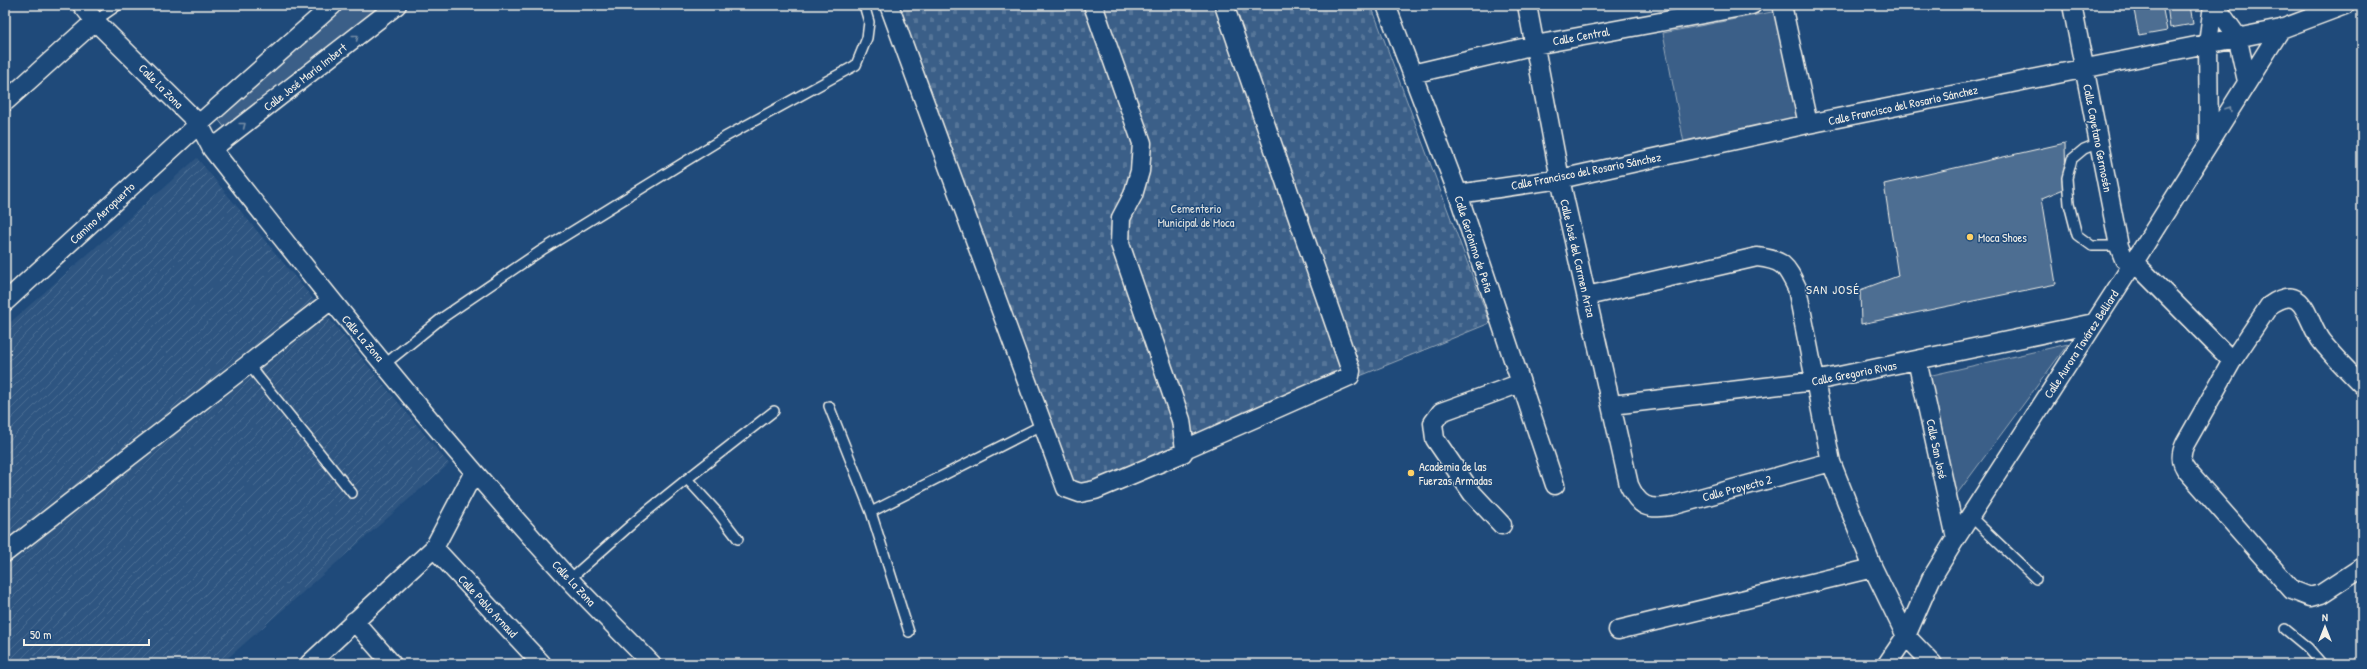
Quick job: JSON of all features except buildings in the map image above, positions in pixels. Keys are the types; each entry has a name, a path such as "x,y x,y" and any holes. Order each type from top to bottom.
{"street":[{"name":"Calle La Zona","path":"82,5 95,21 199,124 212,149 330,300 474,472 570,580 652,664"},
{"path":"199,124 334,5"},
{"name":"Calle José María Imbert","path":"212,149 397,5"},
{"path":"889,5 1044,424 1066,488 1080,492 1095,490 1182,453 1185,449 1350,376 1351,371 1224,5"},
{"path":"1093,5 1142,143 1140,171 1133,195 1121,218 1120,244 1181,420 1185,449"},
{"name":"Calle Gerónimo de Peña","path":"1386,5 1458,194 1555,485"},
{"name":"Calle José del Carmen Ariza","path":"1527,5 1560,179 1629,485 1634,496 1643,506"},
{"name":"Calle Central","path":"1412,74 1534,45 1752,5"},
{"path":"1782,5 1808,124"},
{"name":"Calle Cayetano Germosén","path":"2072,5 2119,246 2124,259 2134,262"},
{"path":"2214,5 2237,36 2247,81"},
{"path":"2209,142 2208,43 2214,5"},
{"name":"Calle Francisco del Rosario Sánchez","path":"1458,194 1560,179 1808,124 2281,28 2345,5"},
{"path":"5,102 95,21"},
{"name":"Calle Aurora Tavárez Belliard","path":"1887,664 1906,636 1931,579 1956,538 2134,262 2281,28"},
{"name":"Camino Aeropuerto","path":"5,302 199,124"},
{"path":"1587,296 1757,257 1776,259 1789,271 1797,288 1831,462 1873,568 1906,636 1933,664"},
{"path":"2134,262 2232,361"},
{"path":"2362,385 2320,341 2305,308 2297,300 2287,298 2277,299 2268,306 2232,361 2182,451 2183,466 2292,590 2310,597 2321,594 2362,567"},
{"path":"5,553 249,365 330,300"},
{"name":"Calle Gregorio Rivas","path":"1612,405 1815,381 2094,323"},
{"name":"Calle San José","path":"1917,360 1956,538"},
{"path":"1502,525 1472,492 1435,439 1433,423 1441,412 1521,383"},
{"name":"Calle Proyecto 2","path":"1643,506 1657,508 1671,506 1831,462"},
{"path":"309,664 434,548 474,472"},
{"name":"Calle Pablo Arnaud","path":"434,548 542,664"},
{"path":"1618,630 1873,568"},
{"path":"354,621 392,664"}],"lane":[{"path":"95,21 118,5"},
{"path":"385,364 442,318 542,250 725,137 856,66 868,38 869,22 864,5"},
{"path":"2099,143 2084,149 2072,159 2067,178 2069,204 2077,235 2092,246 2119,246"},
{"path":"249,365 352,493"},
{"path":"830,406 871,512 909,632"},
{"path":"570,580 641,516 774,411"},
{"path":"871,512 1044,424"},
{"path":"687,480 718,512 738,539"},
{"path":"1970,516 2036,579"},
{"path":"2285,630 2308,648 2322,664"}],"shaded area":[{"path":"197,158 449,464 221,664 5,664 5,327"}],"green space":[{"path":"343,5 381,5 226,129 217,118"},
{"name":"Cementerio Municipal de Moca","path":"894,5 1371,5 1490,323 1073,493"},
{"path":"1777,11 1803,120 1684,143 1663,33"},
{"path":"2068,344 1954,498 1928,376"}],"place":[{"name":"Moca Shoes","path":"1970,237"},
{"name":"Academia de las Fuerzas Armadas","path":"1411,473"}],"district":[{"name":"SAN JOSÉ","path":"1833,289"}]}
